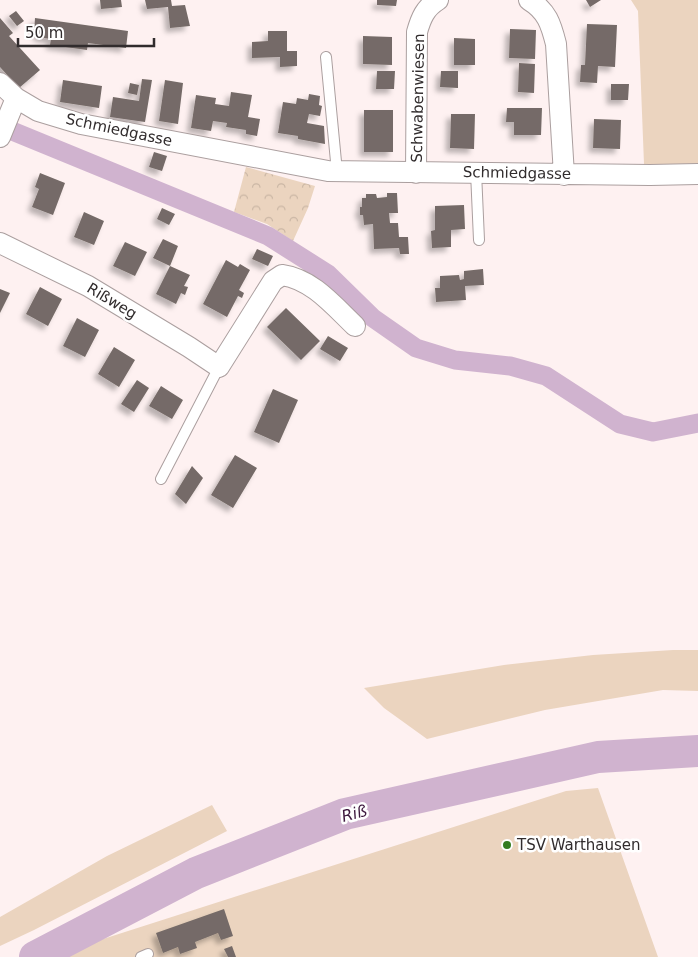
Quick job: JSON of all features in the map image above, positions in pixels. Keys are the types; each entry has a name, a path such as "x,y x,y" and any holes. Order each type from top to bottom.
{"street":[{"name":"Schwabenwiesen","path":"416,173 417,32 422,17 430,5 438,0"},
{"path":"529,0 540,7 551,24 556,44 564,175"},
{"name":"Schmiedgasse","path":"0,83 12,106 38,111 81,124 337,172 476,172 564,175 698,174"},
{"path":"0,137 12,106"},
{"name":"Rißweg","path":"0,244 88,286 190,347 219,367"},
{"path":"219,367 272,281 282,275 294,276 309,284 355,326"}],"lane":[{"path":"326,58 337,172"},
{"path":"476,172 479,240"},
{"path":"161,478 219,367"}],"green space":[{"path":"631,0 698,0 698,165 644,164 638,11"},
{"path":"246,167 315,186 308,208 293,241 267,224 234,212"},
{"path":"698,650 698,691 663,690 545,710 427,739 384,708 364,688 504,665 593,655"},
{"name":"TSV Warthausen","path":"598,788 658,957 59,957 75,948 566,791"},
{"path":"212,805 227,831 0,946 0,917 107,856"}],"building":[{"path":"100,0 121,0 122,7 101,9"},
{"path":"145,0 171,0 172,6 185,5 190,26 170,28 168,7 147,9"},
{"path":"377,0 397,0 396,6 377,5"},
{"path":"586,0 601,0 590,7"},
{"path":"16,11 24,21 17,26 9,16"},
{"path":"0,18 13,33 9,36 40,70 19,88 0,67"},
{"path":"35,18 128,31 126,48 88,43 87,50 50,45 51,39 38,37 39,33 34,32"},
{"path":"587,24 617,25 615,67 598,66 597,83 580,82 581,65 585,65"},
{"path":"510,29 536,30 535,59 509,58"},
{"path":"268,31 287,31 287,51 297,51 297,66 280,67 280,57 252,58 252,42 268,41"},
{"path":"363,36 392,37 392,65 363,64"},
{"path":"454,38 475,39 475,65 454,65"},
{"path":"519,63 535,64 534,93 518,92"},
{"path":"377,71 395,71 394,89 376,89"},
{"path":"441,71 458,71 458,88 440,87"},
{"path":"142,79 152,80 145,122 110,117 113,97 139,101"},
{"path":"63,80 102,86 99,108 60,102"},
{"path":"165,80 183,83 178,124 159,121"},
{"path":"130,83 139,85 137,95 128,93"},
{"path":"611,84 629,84 628,100 611,100"},
{"path":"231,92 252,95 248,117 260,119 257,136 246,134 246,130 226,127 227,123 213,121 211,131 191,128 196,95 216,98 215,104 229,106"},
{"path":"309,94 320,96 319,105 322,106 320,116 309,114 307,123 324,126 325,144 298,139 298,136 278,133 283,102 296,104 297,98 308,100"},
{"path":"507,108 542,108 541,135 514,135 514,122 506,122"},
{"path":"364,110 393,110 393,152 364,152"},
{"path":"451,114 475,114 474,149 450,148"},
{"path":"594,119 621,120 620,149 593,148"},
{"path":"154,152 167,156 162,171 149,167"},
{"path":"40,173 65,183 53,215 32,207 39,189 35,187"},
{"path":"387,193 397,193 398,213 389,213 390,223 398,223 399,237 408,237 409,254 400,254 399,248 374,249 373,224 364,225 363,215 360,215 362,198 366,198 366,194 376,194 377,198 387,197"},
{"path":"464,205 465,229 451,230 451,247 432,248 431,231 435,230 435,206"},
{"path":"162,208 175,214 169,225 157,219"},
{"path":"84,212 104,221 94,245 74,237"},
{"path":"163,239 178,246 170,266 153,258"},
{"path":"125,242 147,252 135,276 113,266"},
{"path":"257,249 273,256 268,266 252,259"},
{"path":"226,260 238,267 240,264 250,270 239,290 244,293 242,298 238,296 227,317 203,304"},
{"path":"170,266 190,275 184,286 188,287 185,295 181,293 176,304 156,294"},
{"path":"483,269 484,285 465,286 466,300 436,302 435,288 440,288 440,276 459,275 460,280 464,279 464,271"},
{"path":"40,287 62,299 48,326 26,314"},
{"path":"0,289 10,293 0,313"},
{"path":"286,308 320,341 301,360 267,327"},
{"path":"77,318 99,330 85,357 63,346"},
{"path":"328,336 348,348 340,361 320,349"},
{"path":"114,347 135,360 119,387 98,374"},
{"path":"137,380 149,388 134,412 121,404"},
{"path":"161,386 183,400 172,419 149,406"},
{"path":"273,389 298,400 279,443 254,432"},
{"path":"235,455 257,468 233,508 211,495"},
{"path":"192,466 203,478 186,504 175,494"},
{"path":"224,909 233,936 221,940 218,933 195,942 197,948 180,954 178,947 163,953 156,933"},
{"path":"232,946 236,957 228,957 224,949"}],"waterway":[{"path":"0,126 268,236 328,274 373,318 416,348 455,360 510,366 546,376 620,424 653,432 698,423"},
{"name":"Riß","path":"35,957 196,873 345,814 598,757 698,751"}],"place":[{"name":"TSV Warthausen","path":"507,845"}]}
